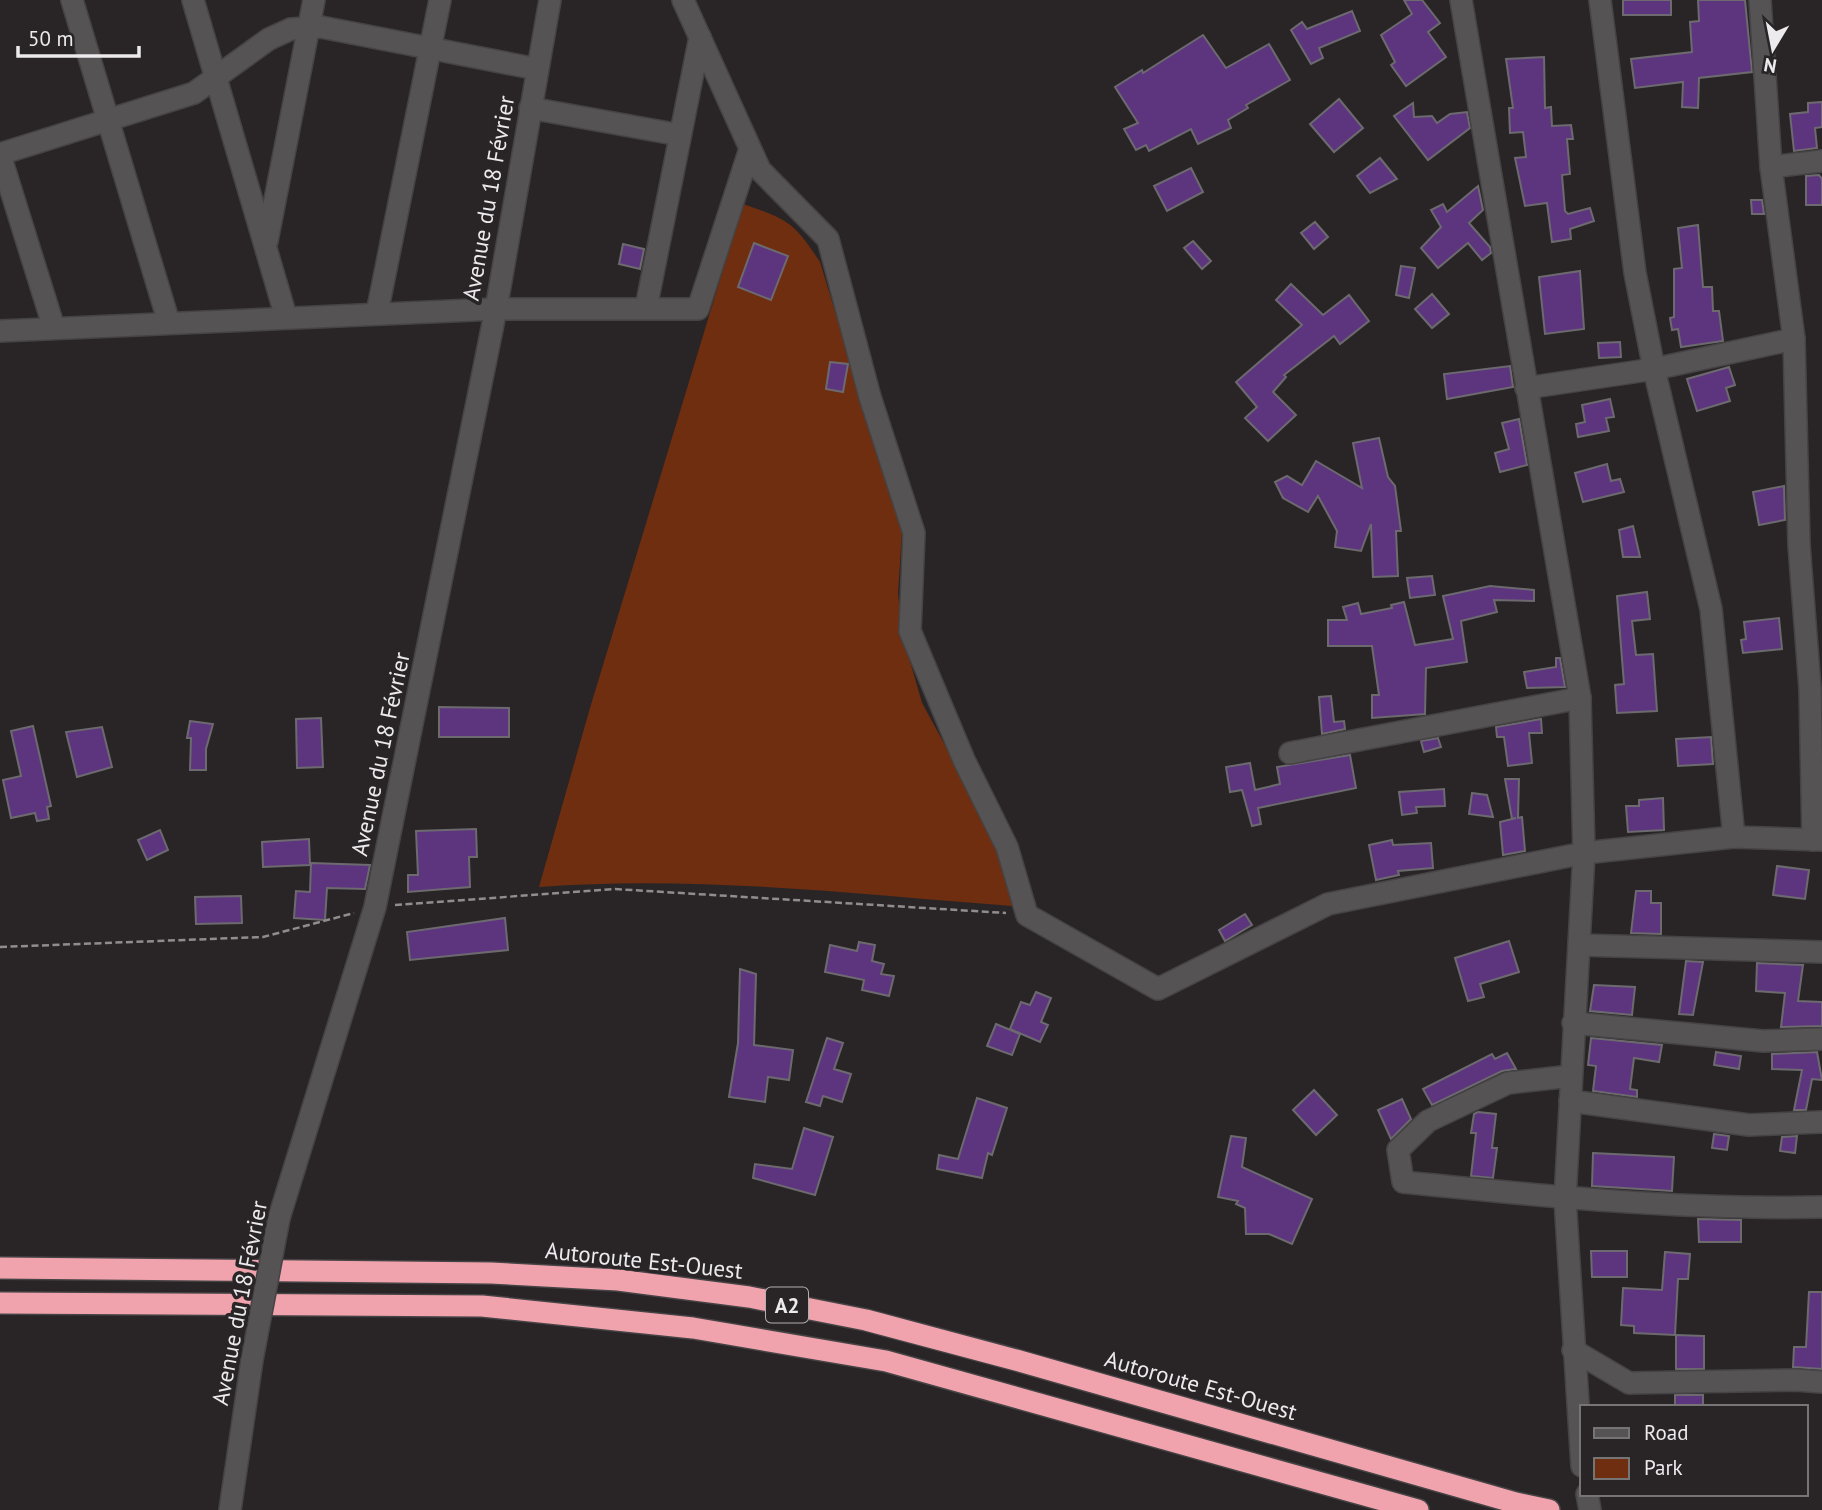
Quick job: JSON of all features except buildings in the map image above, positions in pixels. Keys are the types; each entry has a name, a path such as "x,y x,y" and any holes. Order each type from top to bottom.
{"highway":[{"name":"Autoroute Est-Ouest","path":"0,1268 491,1273 618,1280 749,1297 866,1320 966,1346 1549,1510"},
{"name":"A2","path":"0,1303 482,1306 693,1328 887,1362 1418,1510"}],"street":[{"path":"72,0 169,323"},
{"path":"193,0 286,317"},
{"path":"266,246 314,0"},
{"path":"377,313 440,0"},
{"name":"Avenue du 18 Février","path":"230,1510 252,1360 279,1219 375,907 496,309 550,0"},
{"path":"683,0 760,170 828,239 870,397 914,533 910,631 964,760 1007,847 1027,915 1158,989 1328,904 1584,853 1734,837 1817,840 1810,688 1813,611 1794,339 1770,167 1760,0"},
{"path":"1461,0 1525,388 1580,698 1584,853 1565,1199 1580,1448"},
{"path":"1600,0 1635,273 1654,369 1711,609 1734,837"},
{"path":"54,328 0,154 194,93 217,80 269,38 291,29 309,26 537,69"},
{"path":"646,308 699,37"},
{"path":"530,108 680,135"},
{"path":"0,331 496,309 698,309 750,149"},
{"path":"1770,167 1822,161"},
{"path":"1525,388 1654,369 1794,339"},
{"path":"1290,753 1580,698"},
{"path":"1579,945 1822,952"},
{"path":"1573,1023 1763,1041 1822,1039"},
{"path":"1571,1076 1508,1083 1428,1121 1398,1150 1403,1182 1565,1199 1734,1209 1822,1208"},
{"path":"1570,1101 1749,1125 1822,1122"},
{"path":"1573,1350 1629,1383 1795,1380 1822,1382"}],"path":[{"path":"0,947 263,937 375,907 615,888 1027,915"}],"green space":[{"path":"743,204 770,214 796,230 820,262 902,531 898,594 903,637 922,703 993,833 1016,899 1012,906 717,885 657,883 539,887 590,708"}]}
